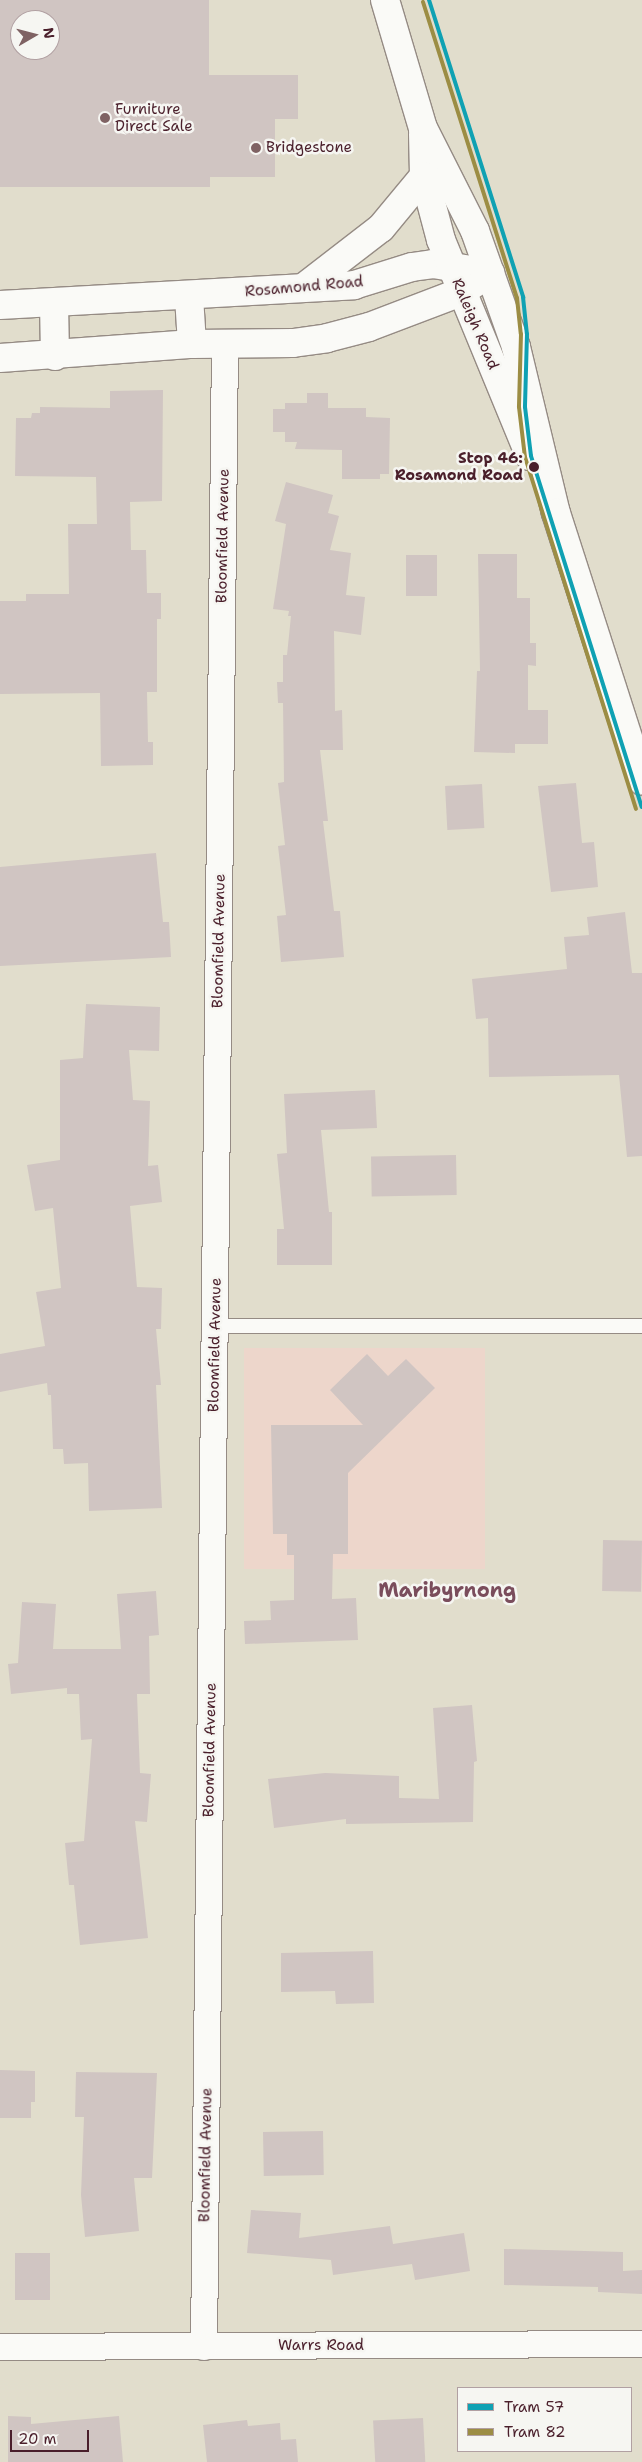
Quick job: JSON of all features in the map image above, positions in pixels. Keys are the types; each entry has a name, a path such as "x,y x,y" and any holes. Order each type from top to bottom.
{"street":[{"name":"Raleigh Road","path":"385,0 423,128 475,231 525,377 556,513 642,781"},
{"name":"Raleigh Road","path":"423,128 424,176 451,266 556,513"},
{"path":"303,288 377,232 424,176"},
{"name":"Rosamond Road","path":"0,305 189,297 354,285 412,267 451,266 490,273"},
{"path":"0,358 55,356 192,344 293,343 327,338 369,327 461,292 490,273"},
{"path":"189,297 192,344"},
{"path":"54,303 55,356"},
{"name":"Bloomfield Avenue","path":"204,2347 225,344"},
{"name":"Warrs Road","path":"0,2347 642,2344"}],"lane":[{"path":"215,1326 642,1326"}],"shaded area":[{"path":"244,1348 485,1348 485,1569 244,1569"}],"building":[{"name":"Furniture Direct Sale","path":"0,0 209,0 209,75 298,75 298,119 275,119 275,177 210,177 210,187 0,187"},
{"path":"163,390 162,501 130,502 131,550 146,550 147,593 161,593 161,619 157,619 157,692 147,692 148,742 153,742 153,765 101,766 100,693 0,694 0,601 26,601 26,594 69,594 68,524 97,524 96,477 15,476 16,418 31,418 32,413 40,413 40,407 110,408 110,391"},
{"path":"307,393 328,393 328,408 366,408 366,417 390,418 389,474 380,474 380,479 342,479 342,450 295,449 297,442 285,442 285,432 273,432 273,409 285,409 285,403 307,403"},
{"path":"286,482 333,495 328,513 339,516 330,550 351,553 346,595 365,597 361,635 334,631 335,711 342,710 343,750 320,750 328,821 323,821 334,911 340,911 344,957 281,962 277,916 286,915 278,846 285,845 278,783 284,782 283,703 278,703 277,682 283,682 283,655 287,655 291,616 288,616 289,611 273,609 286,524 275,521"},
{"path":"478,554 517,554 517,598 530,598 530,643 536,643 536,666 528,665 528,710 548,710 548,744 515,744 515,753 474,752 477,671 480,671"},
{"path":"406,555 437,555 437,596 406,596"},
{"path":"576,783 582,843 594,842 598,887 551,892 538,786"},
{"path":"482,784 484,828 447,830 445,786"},
{"path":"156,853 163,922 169,922 171,957 0,966 0,867"},
{"path":"625,912 632,973 642,973 642,1156 627,1157 619,1075 489,1077 488,1018 476,1019 472,979 567,969 564,937 589,935 587,917"},
{"path":"86,1004 160,1007 159,1051 129,1050 133,1100 150,1101 148,1166 158,1165 162,1202 130,1206 137,1287 162,1288 161,1329 156,1329 161,1385 156,1385 162,1508 89,1511 88,1463 64,1464 63,1449 53,1449 51,1395 48,1395 47,1383 0,1392 0,1354 45,1346 36,1292 61,1288 53,1208 35,1211 27,1165 60,1160 60,1060 83,1058"},
{"path":"375,1090 377,1128 321,1130 329,1212 332,1212 332,1265 277,1265 277,1229 284,1229 277,1154 287,1153 284,1094"},
{"path":"456,1155 457,1195 372,1196 371,1156"},
{"path":"367,1354 388,1376 406,1359 435,1388 348,1473 348,1554 333,1554 332,1599 356,1598 358,1640 245,1644 244,1621 271,1620 270,1601 294,1600 294,1555 287,1555 287,1534 273,1534 271,1425 363,1425 330,1390"},
{"path":"603,1540 642,1541 641,1592 602,1591"},
{"path":"156,1591 159,1635 149,1636 150,1694 137,1694 140,1773 151,1774 147,1822 135,1821 148,1938 80,1945 74,1885 69,1885 65,1843 84,1841 92,1739 81,1740 79,1694 67,1694 67,1688 11,1694 8,1664 18,1663 22,1602 56,1604 53,1649 121,1649 117,1594"},
{"path":"472,1705 477,1761 474,1762 473,1822 346,1824 346,1819 274,1828 268,1779 325,1773 399,1776 399,1798 439,1799 433,1708"},
{"path":"373,1951 374,2003 336,2004 335,1991 281,1992 281,1953"},
{"path":"0,2070 35,2071 35,2102 31,2102 31,2118 0,2118"},
{"path":"76,2072 157,2073 152,2178 134,2178 139,2231 85,2237 81,2195 84,2117 75,2117"},
{"path":"323,2131 324,2175 264,2176 263,2132"},
{"path":"251,2210 301,2213 299,2238 390,2226 393,2244 464,2233 470,2271 415,2280 412,2264 333,2275 331,2260 247,2253"},
{"path":"504,2249 623,2252 623,2271 642,2270 642,2294 598,2292 598,2287 504,2285"},
{"path":"15,2253 50,2253 50,2300 15,2300"},
{"path":"8,2416 31,2417 31,2424 119,2416 123,2462 8,2462"},
{"path":"423,2418 425,2462 375,2462 373,2421"},
{"path":"247,2420 248,2426 280,2423 281,2440 296,2439 298,2462 207,2462 203,2425"}],"tram line":[{"name":"57","path":"429,0 523,297 527,334 525,407 531,456 642,807"},
{"name":"82","path":"423,2 517,298 521,334 519,407 525,457 636,809"}],"place":[{"name":"Furniture Direct Sale","path":"105,118"},
{"name":"Bridgestone","path":"256,148"},
{"name":"Stop 46: Rosamond Road","path":"534,467"}],"district":[{"name":"Maribyrnong","path":"447,1590"}]}
